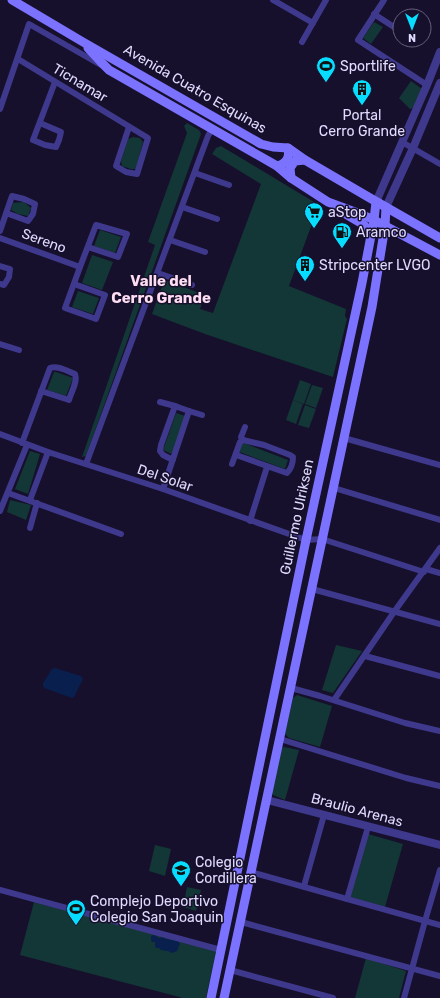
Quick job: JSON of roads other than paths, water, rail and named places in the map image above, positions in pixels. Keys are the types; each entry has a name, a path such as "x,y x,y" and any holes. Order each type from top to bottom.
{"main road":[{"name":"Avenida Cuatro Esquinas","path":"12,0 24,3 83,42 261,144 273,147 288,148 305,160 440,238"},
{"name":"Avenida Cuatro Esquinas","path":"83,42 109,70 277,166 291,178 328,202 374,220 440,255"},
{"path":"277,166 286,161 289,155 288,148"},
{"path":"291,178 290,168 295,161 305,160"},
{"path":"328,202 364,225 370,238"},
{"name":"Guillermo Ulriksen","path":"211,998 306,540 362,283 376,202"},
{"name":"Guillermo Ulriksen","path":"224,998 361,362 372,307 385,226 386,207"},
{"path":"345,359 348,364 352,366 361,362"}],"street":[{"path":"273,0 314,23"},
{"path":"302,42 326,0"},
{"path":"384,0 358,40 427,85"},
{"path":"374,14 392,26"},
{"name":"Avenida Cuatro Esquinas","path":"18,59 30,24 109,70"},
{"name":"Guillermo Ulriksen","path":"376,202 440,52"},
{"path":"0,109 18,59"},
{"name":"Ticnamar","path":"18,59 148,138 137,174 126,172 116,166 129,127"},
{"path":"40,123 60,132 56,147 45,145 33,140 55,82"},
{"name":"Guillermo Ulriksen","path":"386,207 440,83"},
{"path":"86,464 208,136 212,129"},
{"path":"402,142 440,164"},
{"path":"195,173 229,186"},
{"path":"0,231 6,213 12,196 35,204 33,214 28,221 6,213"},
{"path":"182,207 217,219"},
{"name":"Sereno","path":"74,284 105,295 96,319 65,308 96,225 127,234 118,257 88,247"},
{"name":"Sereno","path":"0,238 80,267"},
{"path":"170,240 205,252"},
{"path":"0,266 10,269 9,277 4,285 0,284"},
{"path":"158,273 192,285"},
{"path":"0,345 19,350"},
{"path":"0,511 8,493 25,444 42,391 50,368 56,367 75,374 76,376 69,400 42,391"},
{"path":"160,402 202,415"},
{"path":"173,460 163,455 160,451 175,406"},
{"path":"163,489 189,411"},
{"path":"243,440 241,437 244,427"},
{"name":"Del Solar","path":"0,434 48,452 163,489 306,540 322,539"},
{"path":"344,438 440,465"},
{"path":"232,464 240,442 243,440"},
{"path":"236,454 267,467 284,472 290,470 293,457 290,455 264,445 243,440"},
{"path":"30,500 48,452"},
{"path":"250,521 267,467"},
{"path":"334,488 440,520"},
{"path":"8,493 121,534"},
{"path":"30,528 37,503"},
{"path":"322,539 425,570 440,573"},
{"path":"334,700 440,548"},
{"path":"312,589 440,624"},
{"path":"365,656 440,676"},
{"path":"291,688 440,731"},
{"path":"280,739 406,778 440,786"},
{"name":"Braulio Arenas","path":"267,800 440,845"},
{"path":"304,886 324,815"},
{"path":"347,899 368,827"},
{"path":"404,998 440,870"},
{"path":"251,872 440,925"},
{"path":"0,890 221,950"},
{"path":"241,922 440,976"},
{"path":"230,970 333,998"}],"water":[{"path":"55,668 81,676 83,679 74,697 72,698 44,688 43,683 52,669"},
{"path":"154,935 159,938 163,937 178,941 180,944 177,951 172,953 156,948 155,942 152,942 151,940 151,936"}],"place":[{"name":"Sportlife","path":"326,83"},
{"name":"Portal Cerro Grande","path":"362,106"},
{"name":"aStop","path":"314,229"},
{"name":"Aramco","path":"342,249"},
{"name":"Stripcenter LVGO","path":"305,282"},
{"name":"Colegio Cordillera","path":"181,887"},
{"name":"Complejo Deportivo Colegio San Joaquin","path":"76,926"}],"district":[{"name":"Valle del Cerro Grande","path":"161,290"}]}
